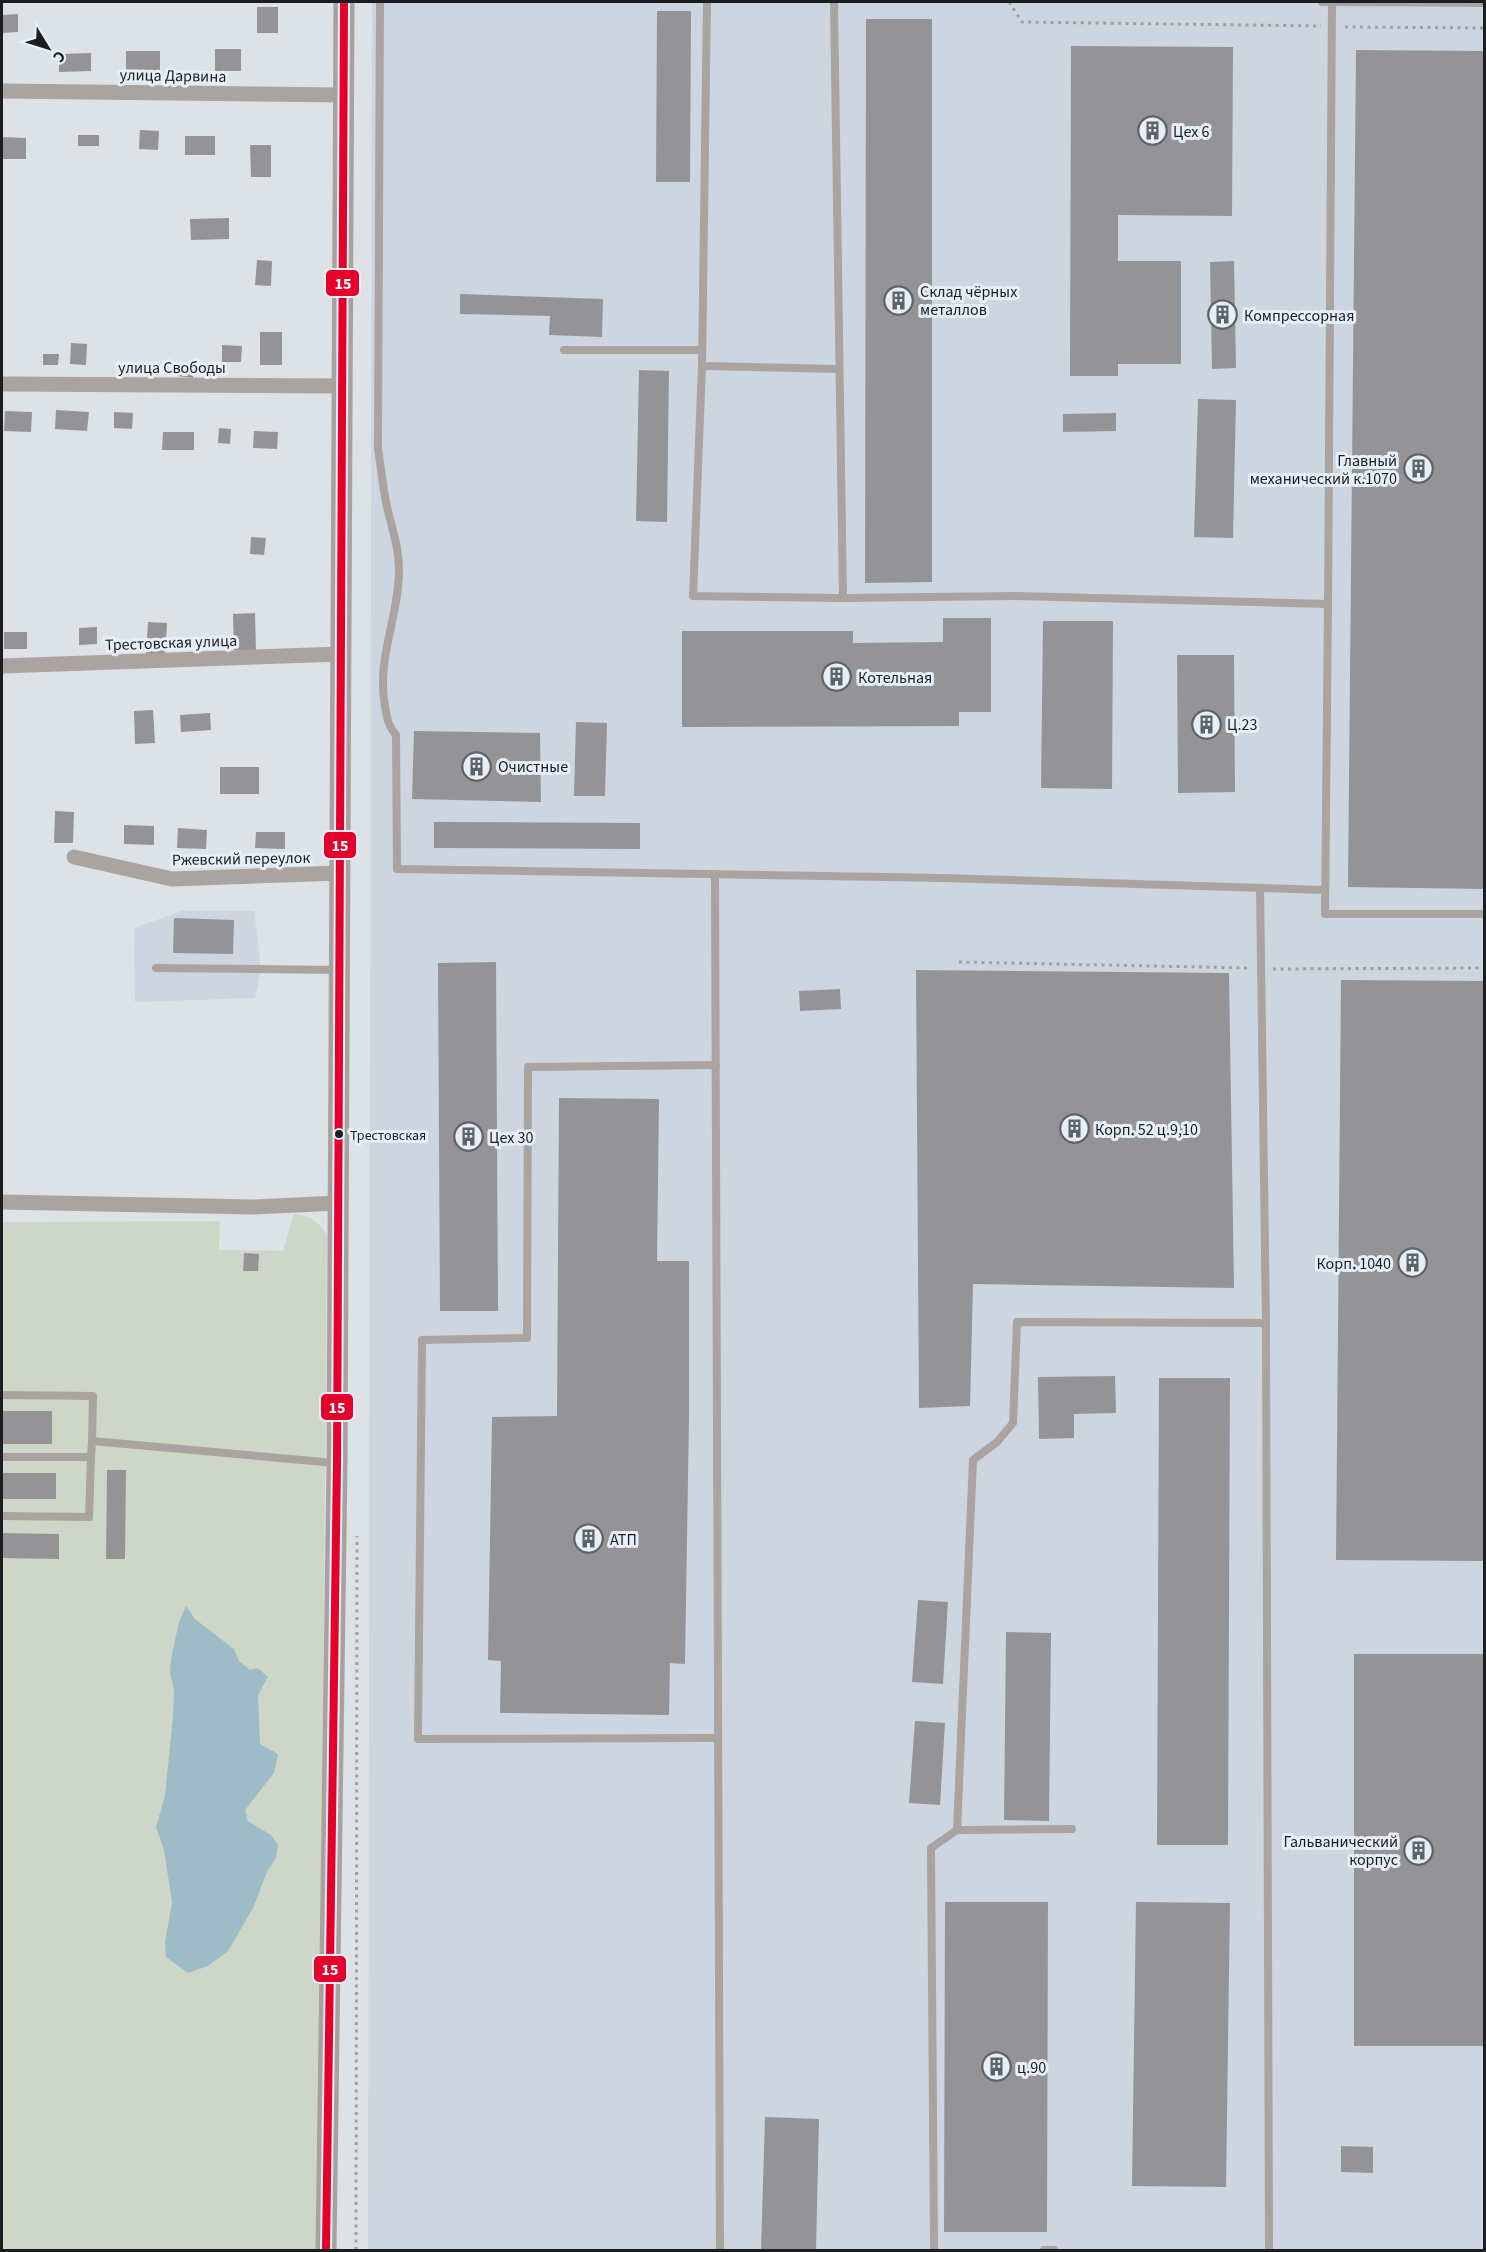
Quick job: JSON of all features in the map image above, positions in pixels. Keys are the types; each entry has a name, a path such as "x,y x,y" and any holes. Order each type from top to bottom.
{"main road":[{"path":"326,2250 337,1463 344,2"}],"street":[{"name":"улица Дарвина","path":"2,91 343,95"},
{"name":"улица Свободы","path":"2,384 342,386"},
{"name":"Трестовская улица","path":"2,666 341,654"},
{"name":"Ржевский переулок","path":"74,857 172,879 340,873"},
{"path":"2,1202 253,1207 338,1203"}],"lane":[{"path":"380,2 378,448 387,506 399,559 398,593 386,646 382,678 389,727 396,735 397,869 944,878 1324,890"},
{"path":"707,2 702,366 693,596 843,598 1014,596 1328,604"},
{"path":"834,2 843,598"},
{"path":"1322,2 1485,3"},
{"path":"1332,2 1325,914 1485,914"},
{"path":"564,350 702,350"},
{"path":"702,366 839,369"},
{"path":"715,874 720,2250"},
{"path":"1260,889 1266,1323 1269,2250"},
{"path":"156,968 339,970"},
{"path":"716,1065 528,1067 526,1338 422,1340 418,1739 718,1738"},
{"path":"957,1830 973,1460 997,1442 1014,1423 1017,1322 1266,1323"},
{"path":"2,1395 93,1396 89,1517 2,1516"},
{"path":"92,1441 337,1463"},
{"path":"2,1457 91,1457"},
{"path":"934,2250 931,1848 957,1830 1072,1829"},
{"path":"1044,2250 1054,2250"}],"path":[{"path":"1009,2 1022,22 1485,28"},
{"path":"959,962 1261,969 1485,968"}],"shaded area":[{"path":"372,2 1484,2 1484,2250 368,2250"},
{"path":"182,911 254,911 261,968 255,998 135,1002 134,928"}],"green space":[{"path":"294,1214 314,1220 327,1235 319,2250 2,2250 2,1222 220,1221 219,1250 283,1251"}],"water":[{"path":"186,1606 195,1619 234,1649 239,1661 250,1670 258,1668 268,1677 258,1695 260,1744 278,1754 274,1773 245,1810 248,1821 271,1835 278,1845 276,1858 267,1872 253,1908 228,1951 208,1966 188,1973 166,1957 165,1942 172,1902 164,1850 156,1827 165,1795 173,1717 174,1690 170,1673 171,1659 179,1622"}],"building":[{"path":"257,7 278,7 278,33 257,33"},
{"path":"657,11 691,11 690,182 656,182"},
{"path":"18,14 18,32 2,33 2,15"},
{"name":"Склад чёрных металлов","path":"866,19 932,19 932,582 865,583"},
{"name":"Цех 6","path":"1071,46 1233,47 1232,216 1118,215 1118,261 1181,261 1181,364 1118,364 1118,376 1070,376"},
{"path":"215,49 241,49 241,71 215,71"},
{"name":"Главный механический к.1070","path":"1356,50 1484,51 1484,889 1348,887"},
{"path":"126,51 160,51 160,74 126,75"},
{"path":"91,53 91,71 59,72 59,54"},
{"path":"140,130 159,131 158,150 139,149"},
{"path":"78,135 99,135 99,146 78,146"},
{"path":"185,136 215,136 215,155 185,155"},
{"path":"2,137 26,138 26,159 2,159"},
{"path":"250,145 271,145 271,177 251,177"},
{"path":"229,218 229,239 191,240 190,219"},
{"path":"257,260 272,261 271,286 255,285"},
{"name":"Компрессорная","path":"1234,261 1236,368 1212,369 1210,262"},
{"path":"460,294 603,299 602,337 549,335 550,316 460,314"},
{"path":"260,332 282,332 282,365 260,365"},
{"path":"71,343 87,344 86,365 70,364"},
{"path":"222,345 242,346 241,362 222,362"},
{"path":"43,354 59,354 58,365 43,365"},
{"path":"179,364 195,365 193,378 178,376"},
{"path":"639,370 669,371 667,522 636,521"},
{"path":"1198,399 1236,400 1233,538 1194,537"},
{"path":"56,410 89,412 87,431 55,429"},
{"path":"5,411 32,412 31,432 4,431"},
{"path":"114,412 133,413 132,429 114,428"},
{"path":"1116,413 1116,431 1063,432 1063,414"},
{"path":"219,428 231,429 230,444 218,443"},
{"path":"254,431 278,432 277,449 253,448"},
{"path":"163,432 194,432 194,450 162,450"},
{"path":"251,537 266,538 264,555 250,554"},
{"path":"255,613 256,650 234,650 233,614"},
{"name":"Котельная","path":"943,618 991,618 991,712 959,712 959,726 682,727 682,631 853,631 853,643 943,642"},
{"path":"1043,621 1113,621 1112,789 1041,788"},
{"path":"148,622 167,623 165,656 146,655"},
{"path":"97,627 97,644 79,645 79,628"},
{"path":"4,632 27,632 27,649 4,649"},
{"name":"Ц.23","path":"1177,655 1234,655 1235,792 1178,793"},
{"path":"153,710 155,743 135,744 134,711"},
{"path":"210,713 211,730 181,732 180,715"},
{"path":"576,722 607,723 605,796 574,796"},
{"name":"Очистные","path":"414,731 540,733 541,802 412,799"},
{"path":"220,767 259,767 259,794 220,794"},
{"path":"55,811 74,812 73,843 54,843"},
{"path":"434,822 640,823 640,849 434,848"},
{"path":"124,825 154,826 154,845 124,844"},
{"path":"178,828 207,830 206,849 177,848"},
{"path":"256,832 285,832 285,849 255,848"},
{"path":"174,918 234,920 233,954 173,953"},
{"name":"Цех 30","path":"496,962 498,1311 440,1311 438,963"},
{"name":"Корп. 52 ц.9,10","path":"916,970 1229,973 1234,1288 973,1284 970,1406 919,1408"},
{"name":"Корп. 1040","path":"1341,980 1484,981 1484,1561 1336,1560"},
{"path":"840,989 841,1009 800,1011 799,991"},
{"name":"АТП","path":"559,1098 659,1099 657,1261 689,1261 685,1664 670,1663 669,1715 500,1713 501,1661 488,1660 492,1417 557,1416"},
{"path":"244,1253 259,1254 258,1271 243,1271"},
{"path":"1115,1376 1116,1413 1074,1414 1074,1438 1039,1439 1038,1377"},
{"path":"1159,1378 1230,1378 1228,1845 1157,1845"},
{"path":"2,1411 52,1411 52,1444 2,1444"},
{"path":"107,1470 126,1470 125,1559 106,1559"},
{"path":"2,1473 56,1473 56,1499 2,1499"},
{"path":"2,1533 59,1534 59,1559 2,1558"},
{"path":"918,1600 948,1602 943,1684 912,1682"},
{"path":"1006,1632 1051,1633 1049,1821 1004,1820"},
{"name":"Гальванический корпус","path":"1354,1654 1484,1654 1484,2046 1354,2046"},
{"path":"915,1721 945,1723 940,1805 909,1803"},
{"name":"ц.90","path":"945,1902 1048,1902 1047,2232 944,2232"},
{"path":"1136,1902 1230,1903 1226,2187 1132,2186"},
{"path":"765,2117 819,2119 816,2250 761,2249"},
{"path":"1341,2146 1373,2147 1373,2173 1341,2172"}],"transit line":[{"name":"15","path":"326,2250 337,1463 344,2"}],"place":[{"name":"Цех 6","path":"1152,131"},
{"name":"Склад чёрных металлов","path":"899,300"},
{"name":"Компрессорная","path":"1223,315"},
{"name":"Главный механический к.1070","path":"1418,469"},
{"name":"Котельная","path":"837,677"},
{"name":"Ц.23","path":"1206,724"},
{"name":"Очистные","path":"477,766"},
{"name":"Корп. 52 ц.9,10","path":"1074,1129"},
{"name":"Трестовская","path":"339,1134"},
{"name":"Цех 30","path":"468,1137"},
{"name":"Корп. 1040","path":"1412,1263"},
{"name":"АТП","path":"589,1539"},
{"name":"Гальванический корпус","path":"1419,1850"},
{"name":"ц.90","path":"996,2067"}]}
